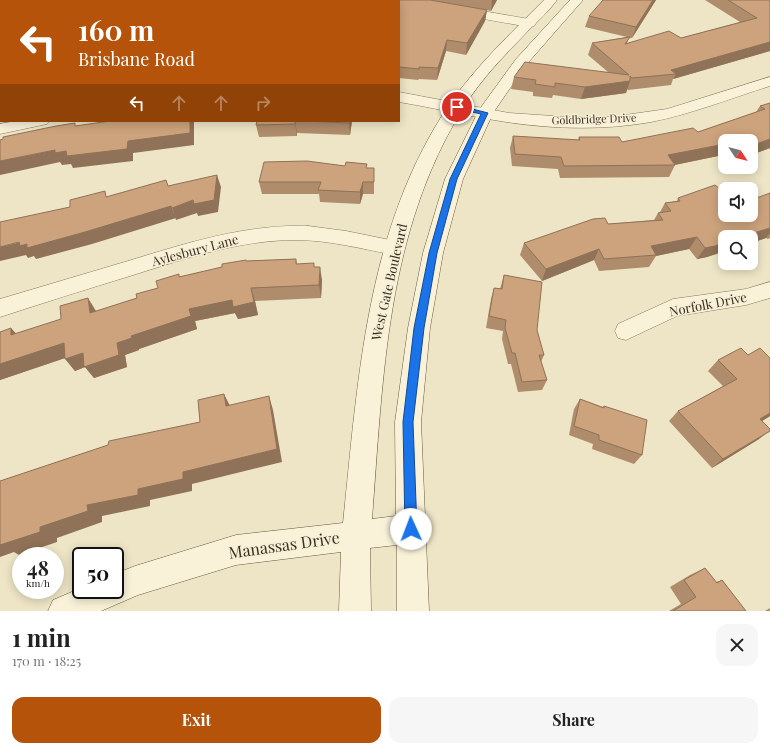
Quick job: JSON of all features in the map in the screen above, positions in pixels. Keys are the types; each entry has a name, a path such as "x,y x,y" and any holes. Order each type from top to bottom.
{"main road":[{"name":"West Gate Boulevard","path":"355,611 356,535 375,339 395,248 407,207 425,165 457,107 487,66 551,0"},
{"path":"413,611 408,422 419,328 433,253 454,179 485,113 521,62 577,0"},
{"path":"400,1 529,23"},
{"name":"Goldbridge Drive","path":"400,96 508,118 538,121 606,121 668,113 770,81"},
{"path":"1,124 28,122"},
{"name":"Aylesbury Lane","path":"0,308 181,252 219,242 259,235 297,233 345,238 395,248"},
{"name":"Norfolk Drive","path":"626,331 673,308 746,297 770,290"},
{"name":"Manassas Drive","path":"124,586 135,581 236,550 411,529"},
{"name":"Manassas Drive","path":"64,611 93,599"}],"building":[{"path":"400,0 430,0 487,10 467,43 447,40 438,68 419,67 419,69 400,67"},
{"path":"603,0 653,0 636,27 589,16"},
{"path":"728,0 770,0 770,42 671,70 676,74 632,78 630,76 630,81 585,87 555,83 555,87 535,84 536,80 514,77 525,62 629,75 592,43 630,37 625,44 669,31 681,38 757,18"},
{"path":"770,103 770,139 758,143 758,134 718,134 718,145 668,155 675,165 564,166 561,157 515,154 513,136 580,140 579,137 619,137 622,142 693,128 698,132 765,109 760,106"},
{"path":"103,122 190,122 190,133 128,141 127,149 67,156 66,151 55,153 55,150 0,161 0,140 3,139 3,137 75,123 75,126"},
{"path":"257,122 295,122 295,124 256,125"},
{"path":"327,122 350,122 349,123"},
{"path":"307,161 345,166 346,162 367,164 366,168 374,168 374,182 363,182 360,192 318,190 321,182 259,182 264,162"},
{"path":"217,175 214,200 194,204 193,200 172,208 171,206 27,248 27,244 20,246 19,242 0,247 0,222 70,207 70,200 105,191 106,197 166,180 168,186"},
{"path":"715,185 718,187 718,222 758,222 758,197 770,193 770,228 758,232 758,230 718,230 718,245 705,248 697,237 651,246 656,255 604,259 599,249 546,269 524,243 593,219 605,218 608,224 663,220 658,213 671,211 665,203 680,201 678,198"},
{"path":"296,259 296,264 314,263 314,267 320,267 319,285 251,288 254,302 233,307 232,300 189,309 191,316 131,336 132,338 117,343 119,355 84,367 83,353 65,359 64,343 0,364 0,332 11,328 11,335 61,319 60,306 88,298 90,313 137,298 136,294 158,288 156,281 179,274 179,277 222,267 222,264 246,260"},
{"path":"504,275 542,282 537,330 544,355 539,355 547,380 522,382 515,353 512,353 505,328 506,320 489,316 494,288 502,289"},
{"path":"741,348 748,355 760,348 770,358 770,413 760,419 770,429 770,431 723,459 678,411 737,379 718,360"},
{"path":"224,394 226,406 269,396 277,449 183,472 183,479 138,489 138,495 87,505 88,511 40,527 40,532 0,545 0,481 108,445 109,441 200,422 198,400"},
{"path":"580,399 604,408 604,406 647,420 642,455 599,440 599,435 574,426"},
{"path":"705,568 717,583 722,580 746,611 673,611 696,597 684,580"}],"route":[{"path":"411,529 408,422 419,328 433,253 454,179 485,113 457,107"}]}
